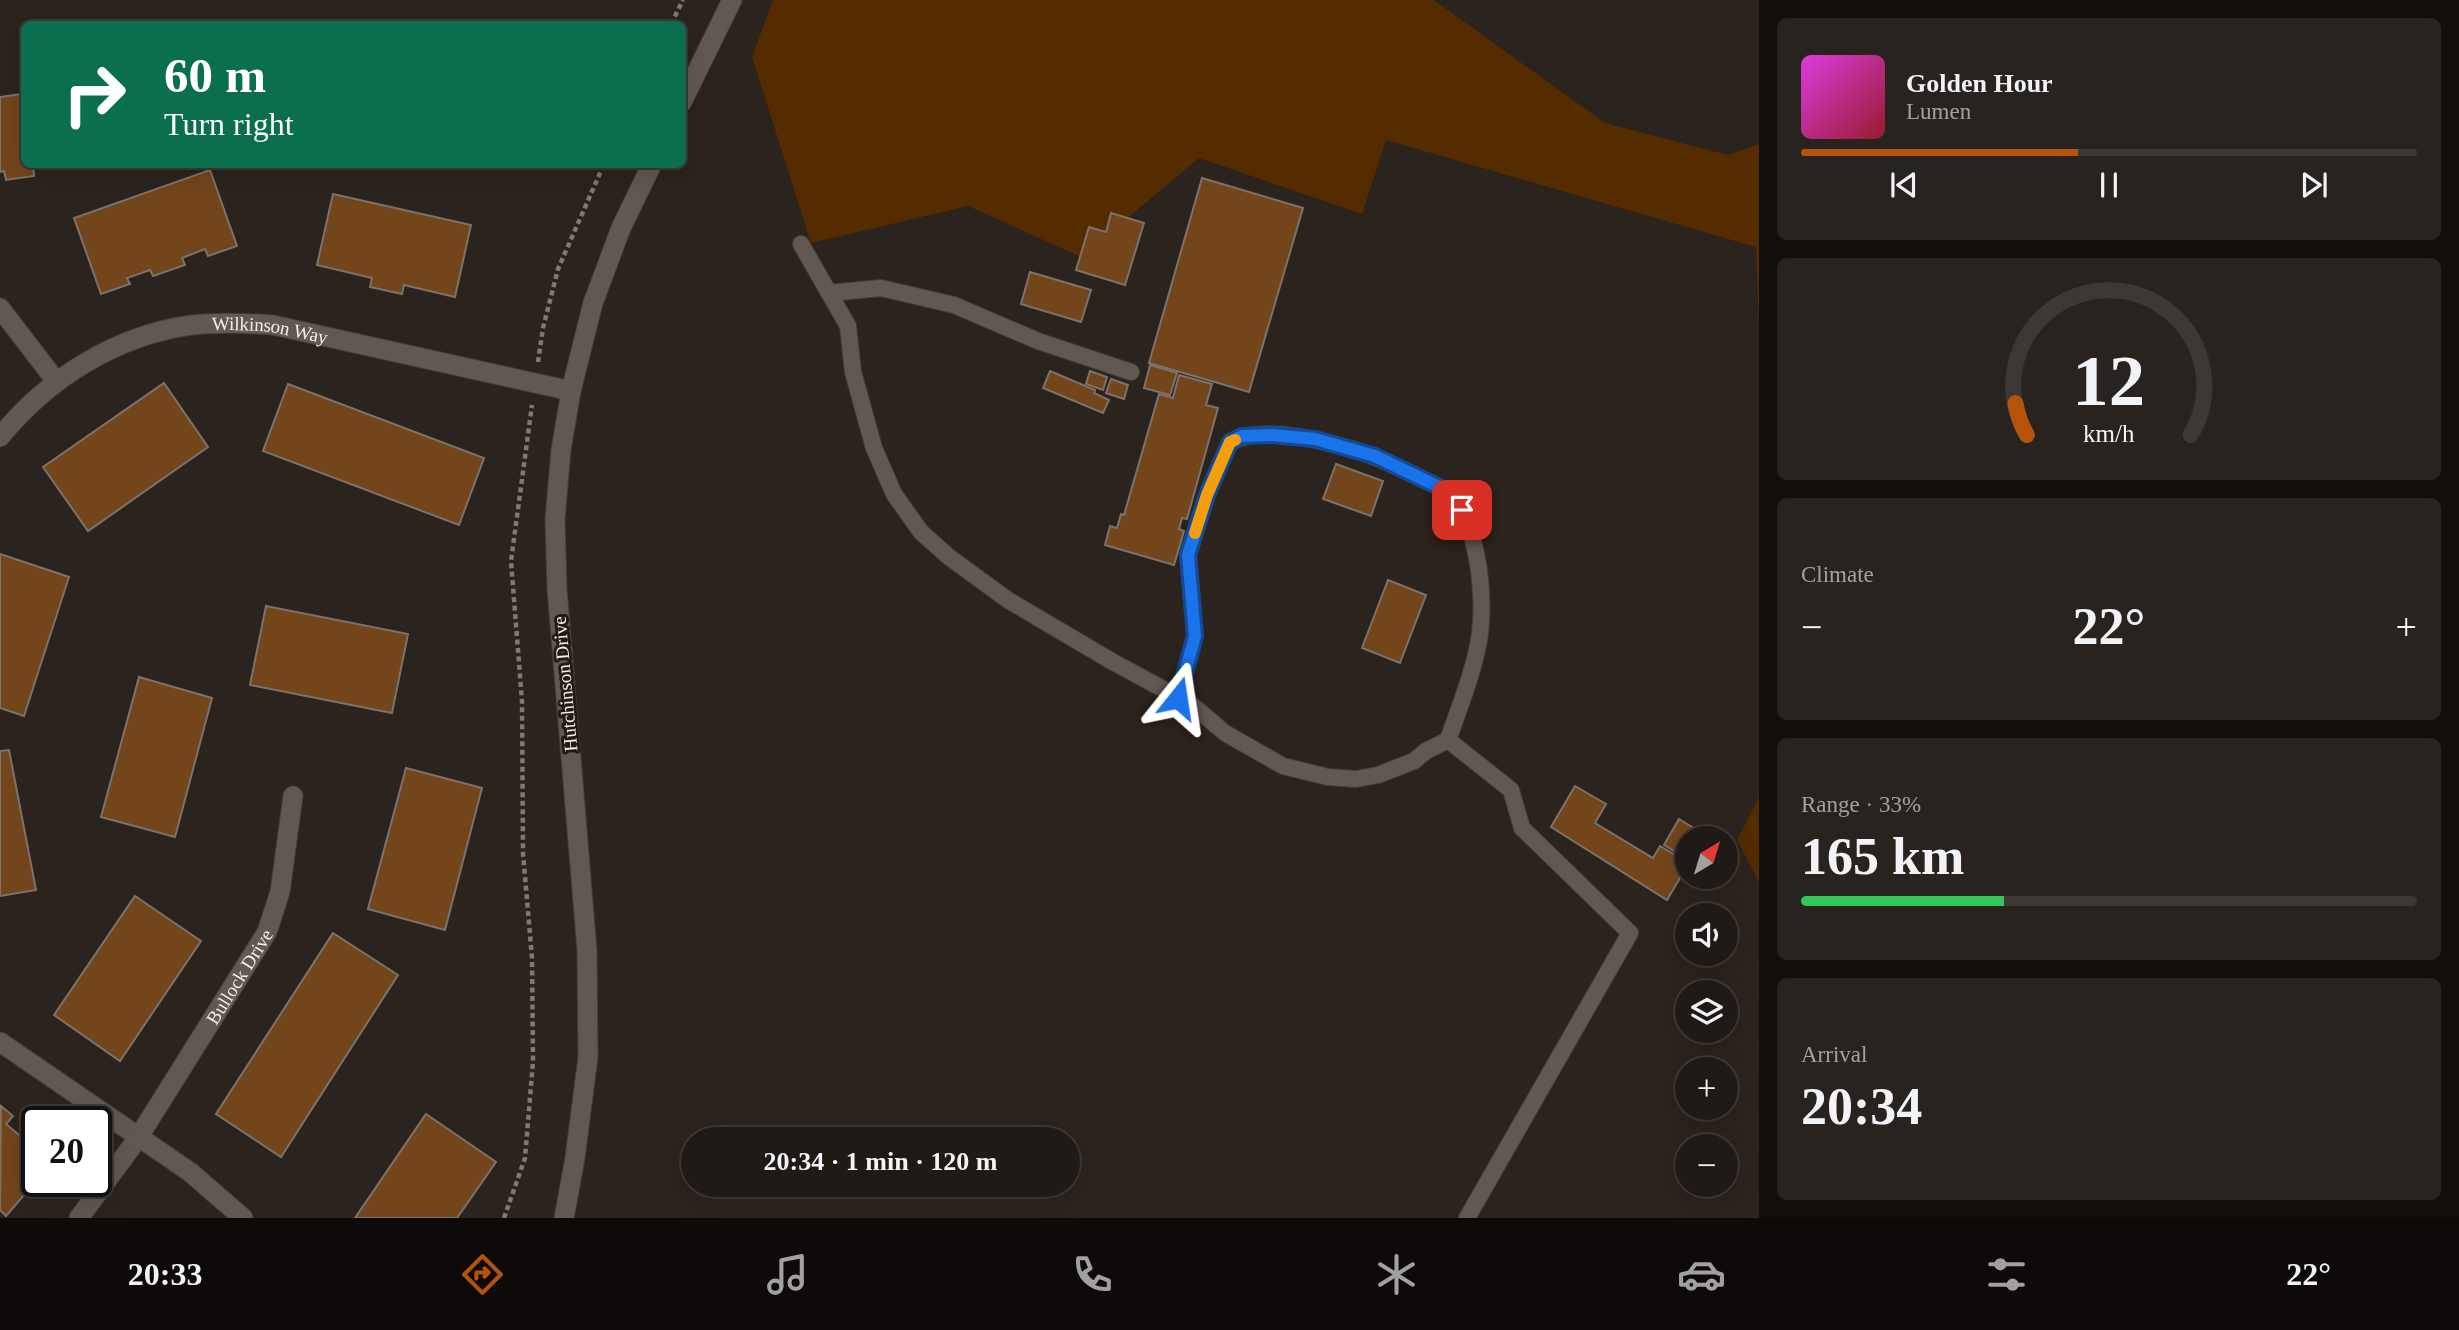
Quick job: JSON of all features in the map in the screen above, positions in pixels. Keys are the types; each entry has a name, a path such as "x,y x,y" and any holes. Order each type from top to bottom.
{"street":[{"path":"686,94 732,0"},
{"name":"Hutchinson Drive","path":"564,1218 588,1057 587,950 556,589 555,519 561,450 571,391 593,303 621,228 650,168"},
{"path":"0,308 56,381"},
{"name":"Wilkinson Way","path":"0,437 20,413 56,381 102,353 150,334 191,325 232,322 273,325 571,391"},
{"name":"Bullock Drive","path":"79,1218 138,1138 267,932 280,892 293,796"},
{"path":"0,1042 190,1172 243,1218"}],"lane":[{"path":"801,244 848,326 853,372 874,448 894,494 921,532 949,557 1008,600 1103,656 1178,698 1191,704 1225,733 1283,766 1356,779 1378,775 1414,761 1426,751 1448,740 1480,635 1481,600 1476,552 1462,510 1443,489 1375,456 1315,439 1272,435 1242,436 1230,442 1207,495 1188,555 1195,636 1178,698"},
{"path":"830,293 881,288 954,304 1038,341 1131,372"},
{"path":"1448,740 1511,790 1521,828 1630,933 1467,1218"}],"path":[{"path":"672,21 683,0"},
{"path":"504,1218 525,1158 533,1062 532,958 523,853 522,701 511,561 543,328 558,269 602,168"}],"shaded area":[{"path":"773,0 1434,0 1605,123 1728,155 1759,144 1759,329 1756,247 1386,140 1362,214 1199,158 1081,257 968,206 811,243 752,57"},
{"path":"1759,797 1759,882 1738,842"}],"building":[{"path":"21,94 21,168 33,168 34,176 6,180 4,171 0,172 0,97"},
{"path":"210,170 237,246 208,256 205,249 182,258 185,265 153,276 150,270 127,278 130,284 101,294 74,218"},
{"path":"1202,178 1303,208 1249,392 1149,363"},
{"path":"333,194 471,225 455,297 404,285 402,294 370,287 372,278 317,265"},
{"path":"1111,213 1144,223 1125,285 1076,270 1089,227 1106,232"},
{"path":"1030,272 1091,290 1081,322 1021,304"},
{"path":"1150,365 1177,373 1170,395 1144,388"},
{"path":"1050,371 1095,390 1094,393 1109,400 1103,413 1043,388"},
{"path":"1090,371 1107,377 1103,390 1086,384"},
{"path":"1179,375 1212,384 1206,405 1218,408 1187,519 1182,518 1179,529 1184,531 1174,565 1105,545 1110,526 1117,528 1121,514 1124,515 1159,394 1173,398"},
{"path":"1111,379 1128,385 1124,399 1106,393"},
{"path":"164,383 208,447 88,531 43,467"},
{"path":"288,384 484,458 459,525 263,451"},
{"path":"1336,464 1383,481 1371,516 1323,499"},
{"path":"0,554 69,577 24,716 0,708"},
{"path":"1388,580 1426,595 1400,663 1362,648"},
{"path":"266,606 408,634 392,713 250,685"},
{"path":"139,677 212,698 175,837 101,817"},
{"path":"9,750 36,890 0,896 0,751"},
{"path":"406,768 482,788 445,930 368,909"},
{"path":"1575,786 1606,804 1595,823 1653,858 1660,846 1675,855 1675,886 1667,900 1551,827"},
{"path":"1679,819 1690,826 1675,826 1675,852 1664,845"},
{"path":"135,896 201,941 120,1061 54,1015"},
{"path":"333,933 398,975 281,1157 216,1114"},
{"path":"1,1106 13,1116 6,1124 21,1136 22,1197 6,1216 0,1210"},
{"path":"426,1114 496,1162 457,1218 355,1218"}],"slow traffic":[{"path":"1195,533 1214,478 1230,442 1235,440"}],"route":[{"path":"1178,698 1195,636 1188,555 1207,495 1230,442 1242,436 1272,435 1315,439 1375,456 1443,489 1462,510"}]}
